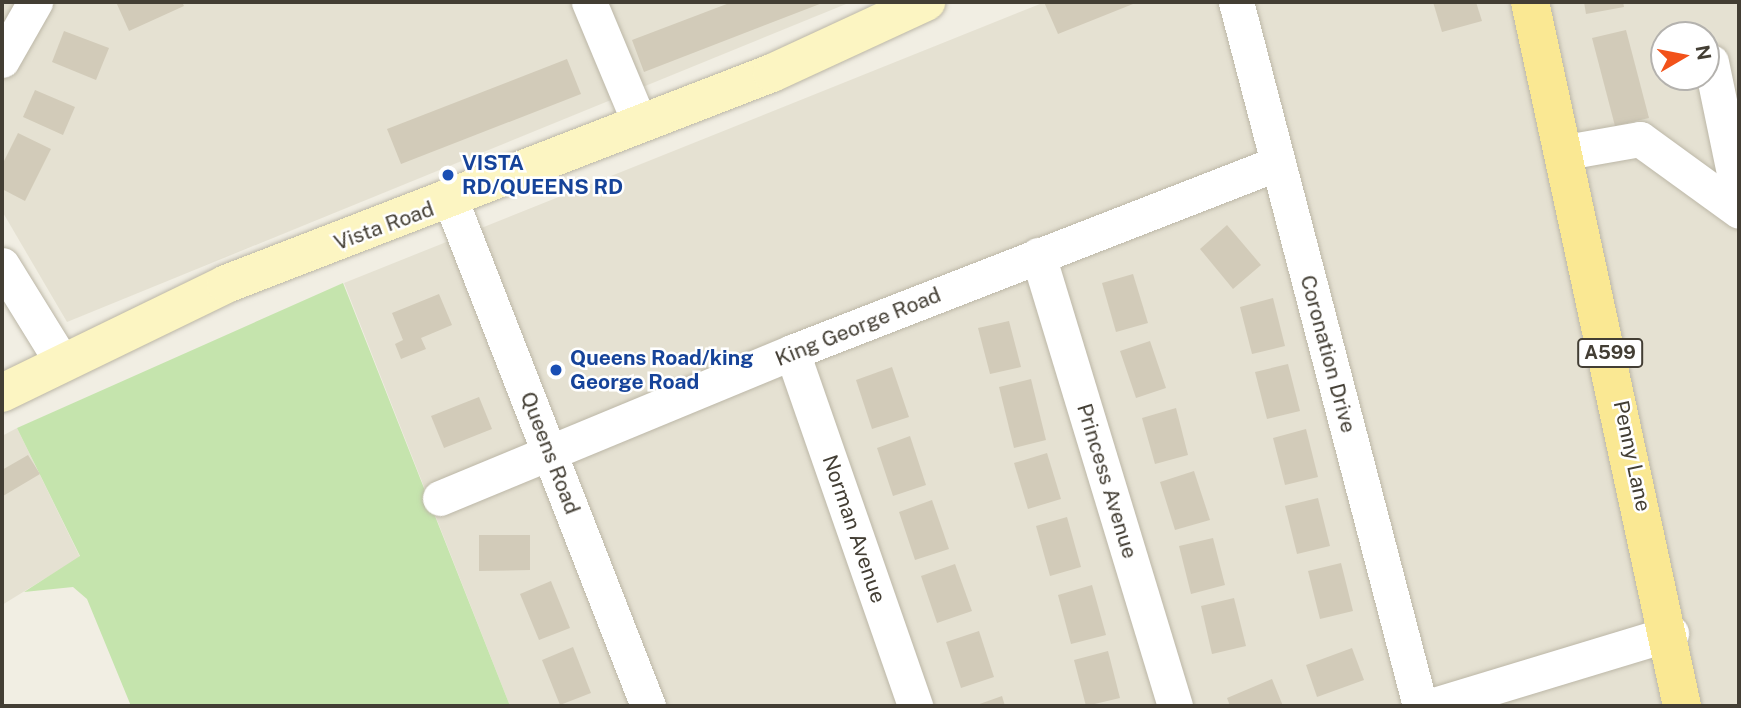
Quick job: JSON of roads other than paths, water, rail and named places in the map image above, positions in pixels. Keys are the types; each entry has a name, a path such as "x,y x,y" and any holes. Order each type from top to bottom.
{"main road":[{"name":"Vista Road","path":"2,393 226,284 451,201 772,73 926,2"},
{"name":"Penny Lane","path":"1530,2 1566,152 1671,633 1682,706"}],"street":[{"path":"2,60 35,2"},
{"path":"589,2 640,124"},
{"name":"Coronation Drive","path":"1236,2 1420,706"},
{"path":"1717,91 1739,197"},
{"path":"1566,152 1640,139 1739,211"},
{"name":"King George Road","path":"440,498 792,352 1278,163"},
{"name":"Queens Road","path":"451,201 648,706"},
{"name":"Princess Avenue","path":"1038,256 1175,706"},
{"path":"2,265 62,362"},
{"name":"Norman Avenue","path":"792,352 915,706"},
{"path":"1431,706 1671,633"}],"place":[{"name":"VISTA RD/QUEENS RD","path":"448,175"},
{"name":"Queens Road/king George Road","path":"556,370"}]}
